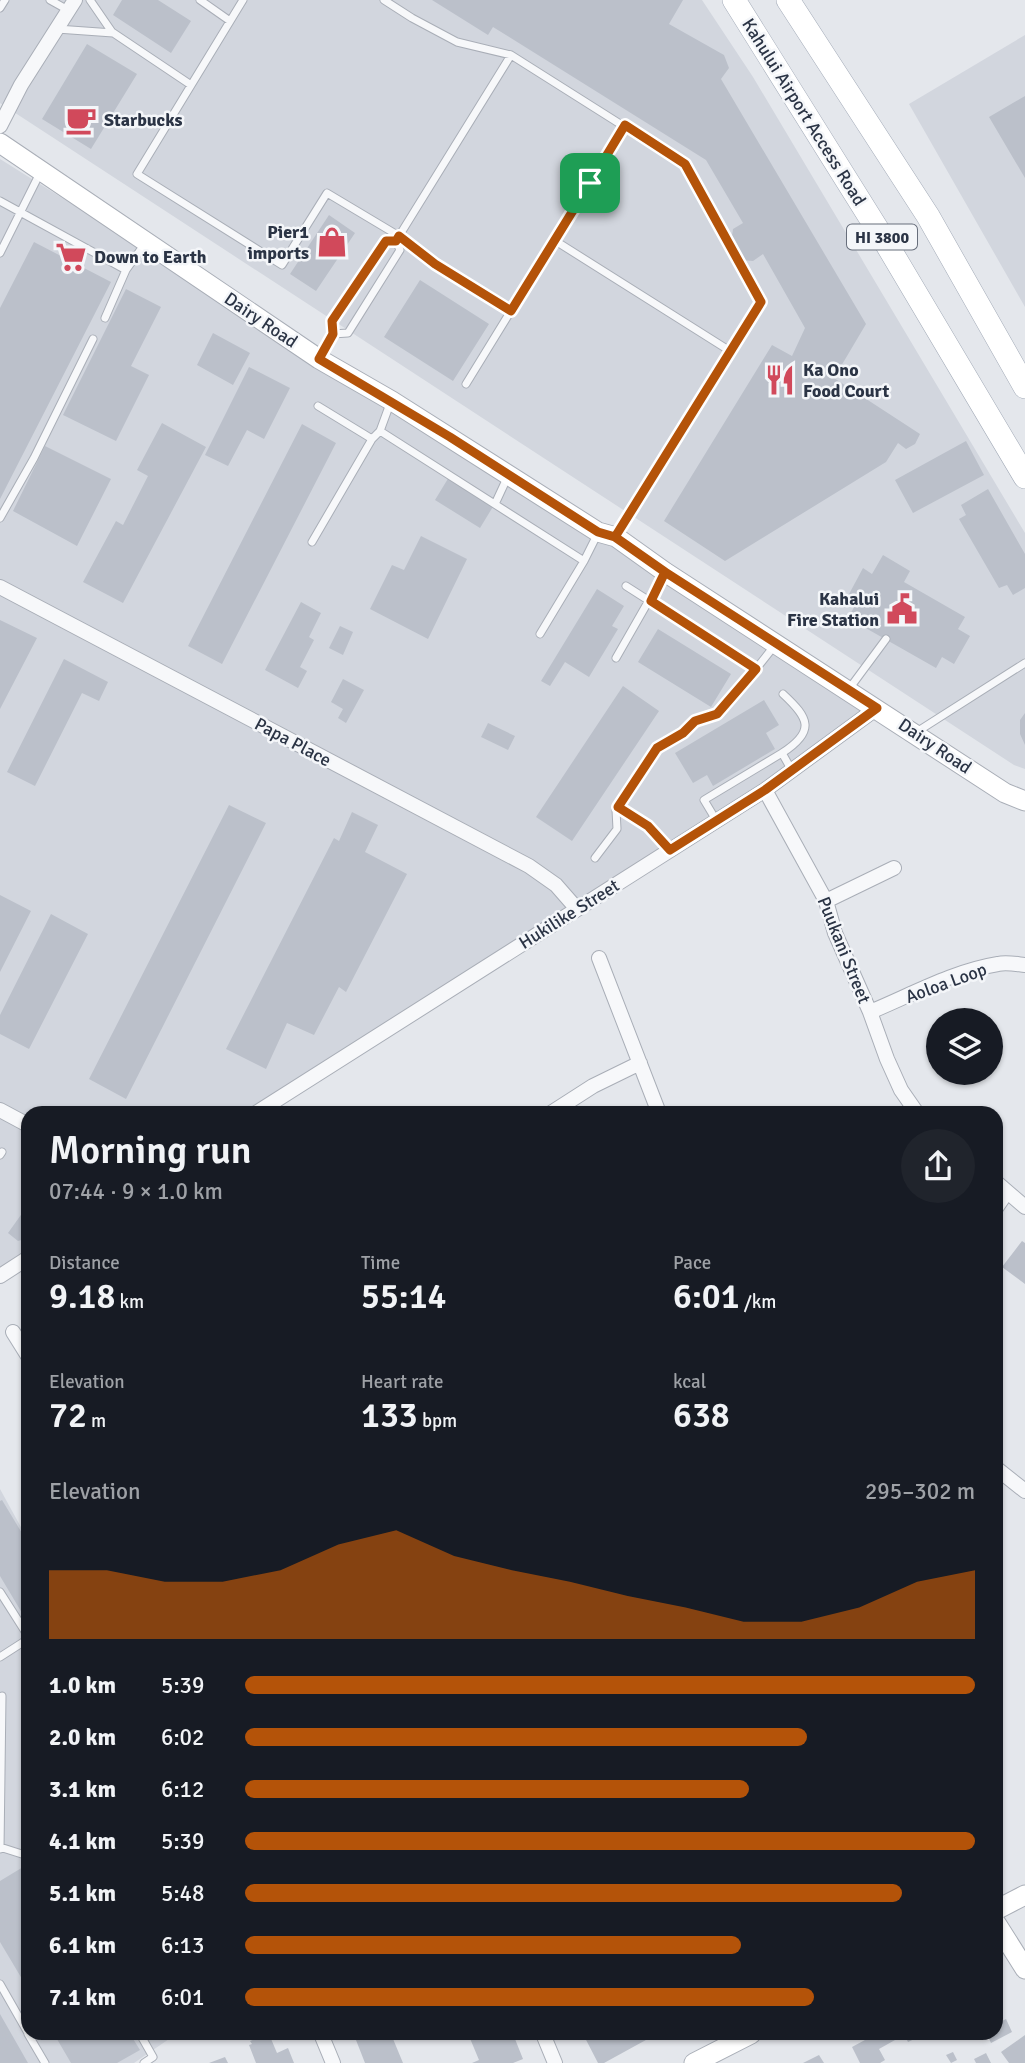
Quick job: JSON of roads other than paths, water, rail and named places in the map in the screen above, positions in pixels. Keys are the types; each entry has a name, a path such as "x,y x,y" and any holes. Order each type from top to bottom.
{"main road":[{"name":"Kahului Airport Access Road","path":"734,0 886,243 1025,477"},
{"name":"HI 3800","path":"788,0 928,216 1025,387"},
{"name":"Dairy Road","path":"0,143 319,359 607,535 1005,793 1025,802"},
{"path":"1003,1906 1025,1895"},
{"path":"1003,1934 1025,1969"},
{"path":"694,2063 739,2040"}],"street":[{"path":"0,126 21,85 72,5"},
{"name":"Papa Place","path":"0,587 529,866 556,884 577,909"},
{"name":"Hukilike Street","path":"267,1106 765,790 877,708"},
{"name":"Puukani Street","path":"765,790 826,901 835,933 901,1090 912,1106"},
{"path":"826,901 894,868"},
{"path":"599,958 656,1106"},
{"name":"Aoloa Loop","path":"870,1012 979,969 1000,963 1025,965"},
{"path":"562,1106 593,1086 640,1063"},
{"path":"0,1110 21,1121"},
{"path":"1003,1188 1025,1207"},
{"path":"1003,1198 1007,1192"},
{"path":"0,1276 21,1262"},
{"path":"13,1332 21,1345"},
{"path":"1003,1474 1025,1491"},
{"path":"323,2040 333,2063"},
{"path":"545,2040 555,2063"}],"lane":[{"path":"0,8 5,0"},
{"path":"50,0 72,5"},
{"path":"90,0 114,33 191,85"},
{"path":"200,0 230,21"},
{"path":"243,0 137,174 282,265 327,193 511,311"},
{"path":"384,0 412,19 457,43 511,55 685,164 761,302 607,535 584,561 540,634"},
{"path":"57,29 114,33"},
{"path":"333,334 348,333 400,250 398,239 511,55"},
{"path":"466,384 625,125"},
{"path":"0,253 41,171"},
{"path":"0,201 126,270"},
{"path":"319,359 333,334 332,321 386,241 398,239"},
{"path":"554,240 730,351"},
{"path":"105,318 126,270 146,242"},
{"path":"0,518 34,458 93,339"},
{"path":"312,542 372,439 380,431 391,401"},
{"path":"318,406 372,439"},
{"path":"380,431 584,561"},
{"path":"495,504 509,474"},
{"path":"616,658 651,601 665,572"},
{"path":"626,586 756,669"},
{"path":"848,691 886,639"},
{"path":"594,858 617,829 618,807 657,748 683,733 695,721 717,714 776,645"},
{"path":"915,733 1025,663"},
{"path":"716,820 704,800 797,743 804,729 805,718 783,694"},
{"path":"782,753 791,769"},
{"path":"618,807 648,826 670,850"},
{"path":"0,1591 21,1626"},
{"path":"0,1657 21,1642"},
{"path":"2,1696 0,1848 21,1854"},
{"path":"0,1983 21,2020"},
{"path":"32,2040 45,2063"},
{"path":"143,2040 153,2057 144,2063"}],"place":[{"name":"Starbucks","path":"81,120"},
{"name":"Pier1 imports","path":"332,242"},
{"name":"Down to Earth","path":"71,257"},
{"name":"Ka Ono Food Court","path":"780,380"},
{"name":"Kahalui Fire Station","path":"902,609"}]}
